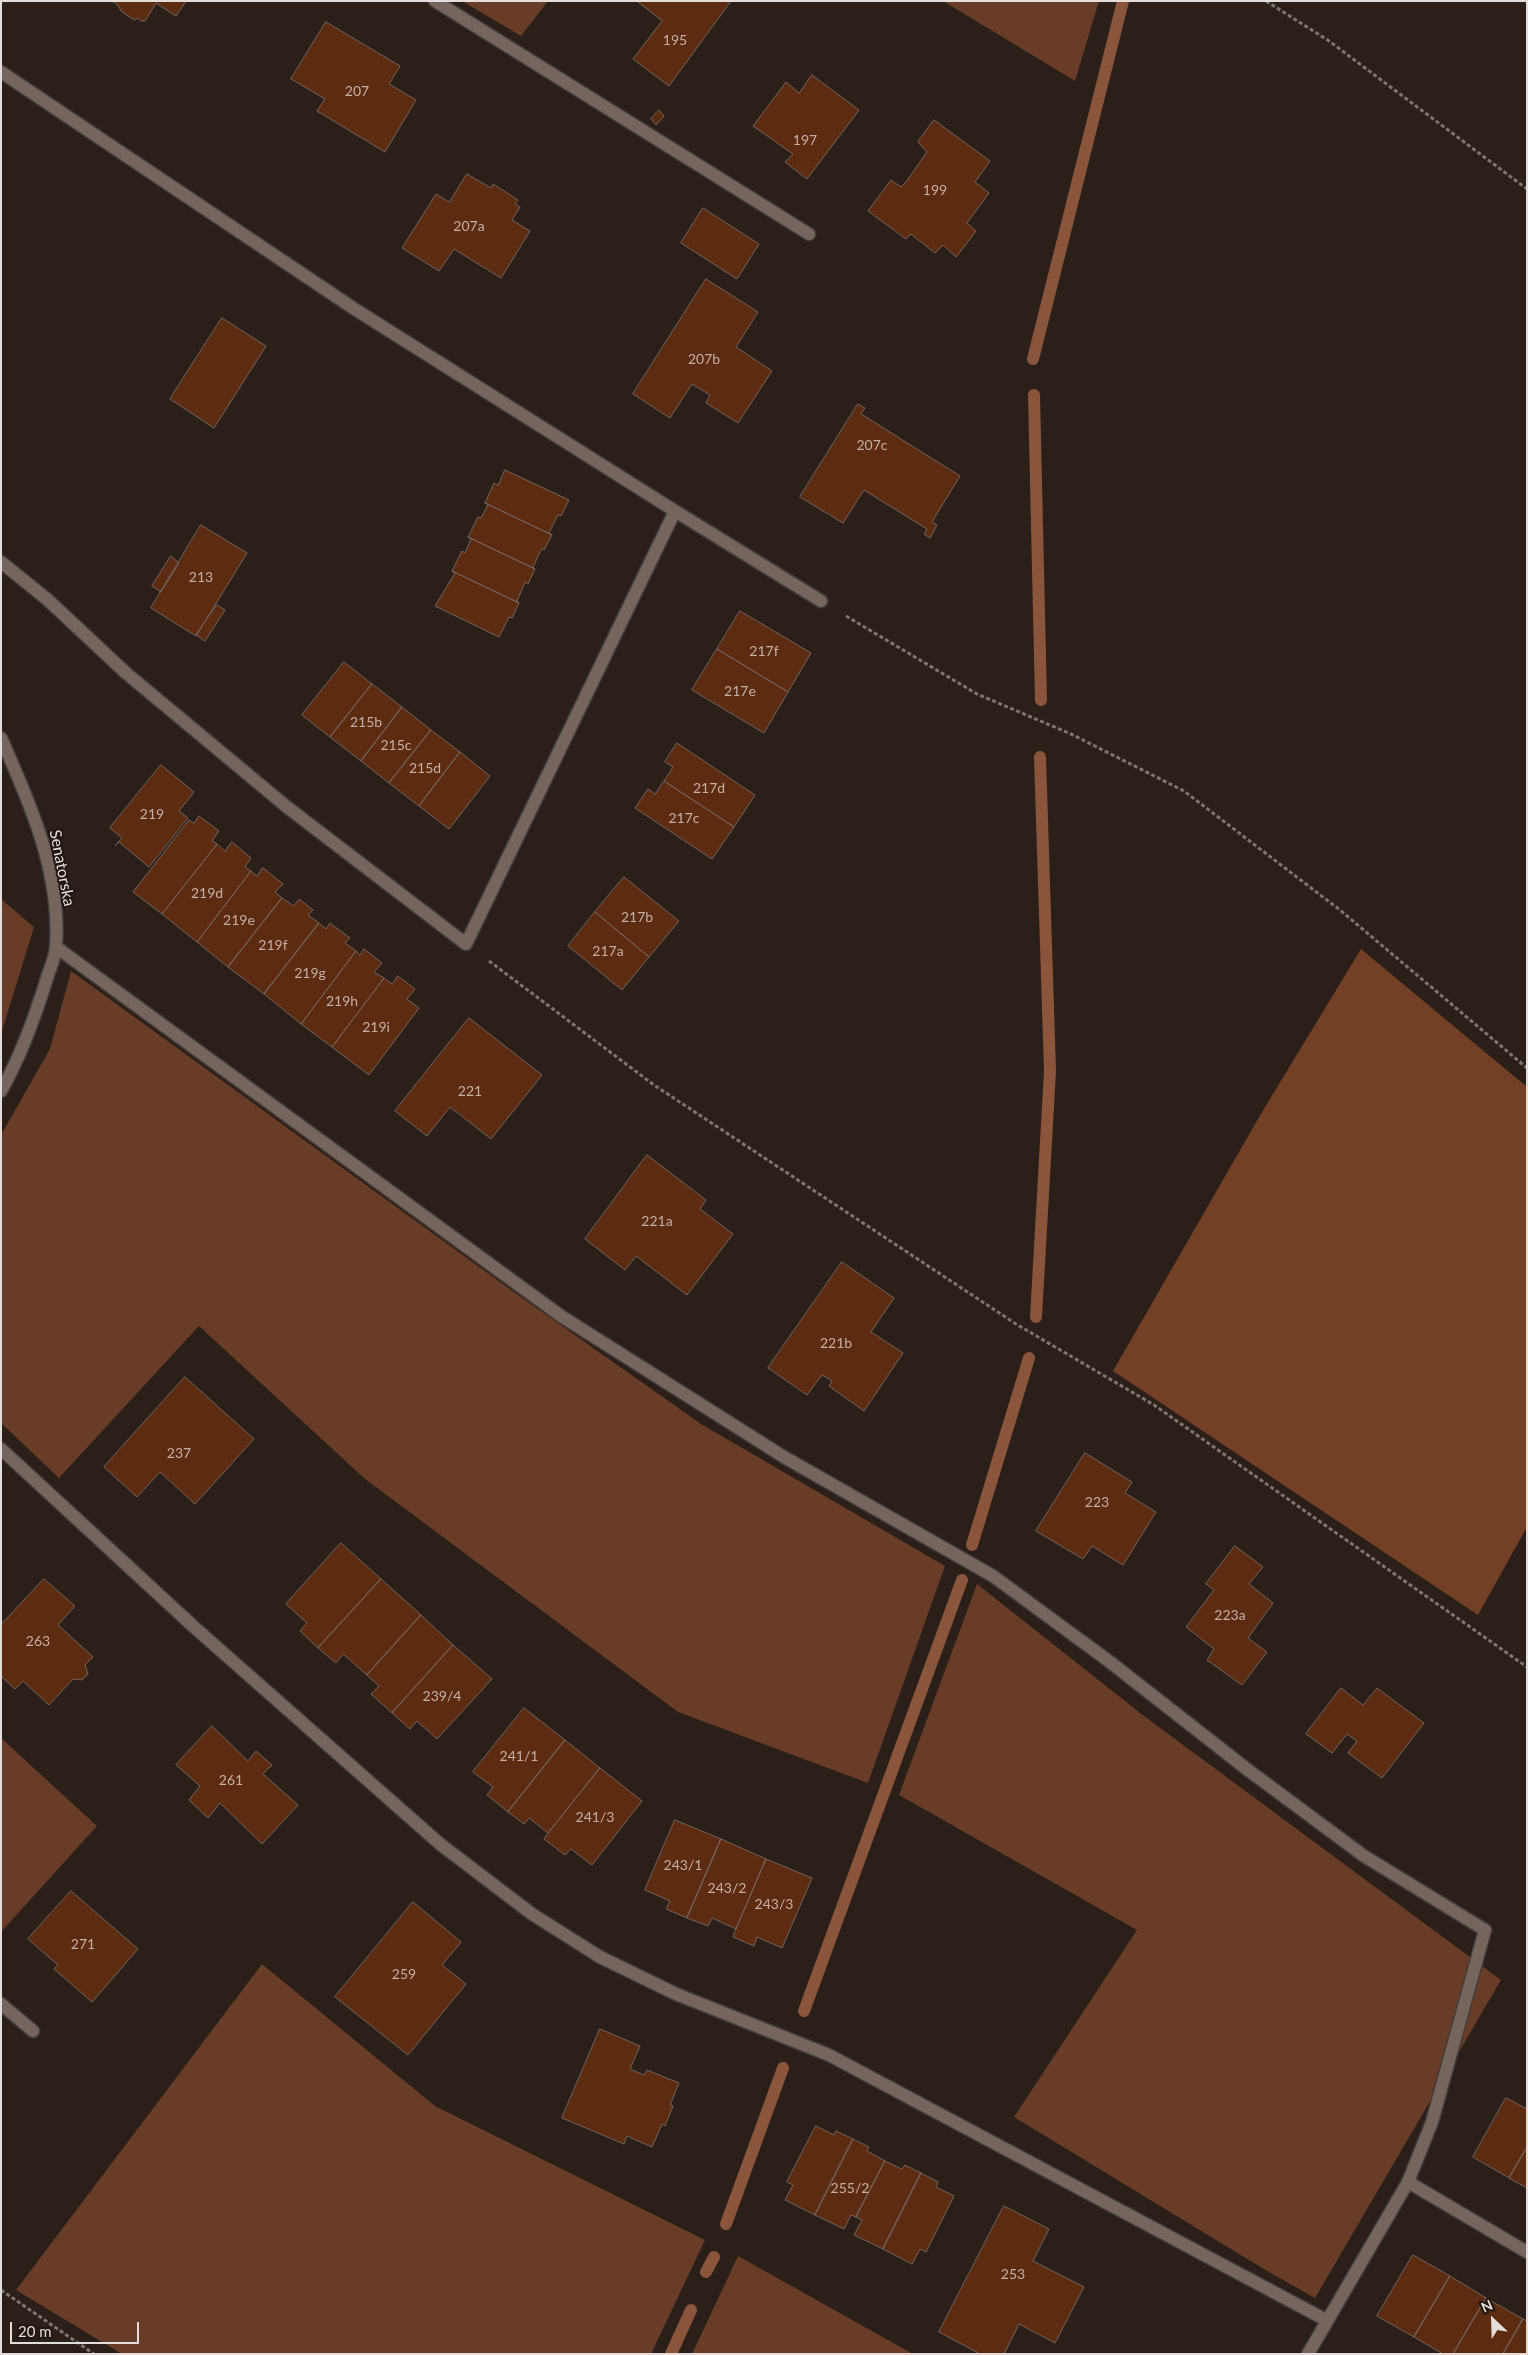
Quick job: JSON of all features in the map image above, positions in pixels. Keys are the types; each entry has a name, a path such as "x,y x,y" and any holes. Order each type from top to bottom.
{"street":[{"path":"435,1 809,234"},
{"path":"1,72 353,308 821,601"},
{"path":"1,562 48,600 126,673 287,807 466,944 675,511"},
{"name":"Senatorska","path":"1,738 37,825 54,893 56,947 40,999 18,1058 1,1091"},
{"path":"56,947 561,1316 784,1457 993,1576 1110,1662 1248,1770 1364,1856 1485,1930 1432,2122 1408,2182 1326,2320 1308,2354"},
{"path":"1,1449 194,1627 440,1844 532,1914 600,1957 676,1994 829,2055 1326,2320"},
{"path":"1,2004 32,2031"},
{"path":"1408,2182 1527,2252"}],"path":[{"path":"1266,1 1329,41 1527,190"},
{"path":"821,601 977,694 1071,734 1184,791 1340,910 1527,1068"},
{"path":"466,944 654,1085 1016,1324 1154,1405 1527,1667"},
{"path":"1,2290 94,2354"}],"shaded area":[{"path":"462,1 548,1 521,36"},
{"path":"943,1 1099,1 1075,81"},
{"path":"1,899 34,927 1,1034"},
{"path":"1361,949 1527,1087 1527,1527 1478,1615 1113,1371 1262,1112"},
{"path":"71,971 511,1290 701,1424 945,1566 868,1783 678,1712 365,1479 199,1326 59,1478 1,1423 1,1135 50,1049"},
{"path":"977,1584 1144,1716 1501,1980 1315,2298 1267,2271 1014,2117 1137,1930 899,1795"},
{"path":"1,1738 97,1826 1,1932"},
{"path":"262,1964 435,2106 705,2240 651,2354 122,2354 16,2290"},
{"path":"738,2256 913,2354 692,2354"}],"building":[{"path":"112,1 186,1 176,16 156,3 145,21 141,21 138,18 134,20 121,11 118,5"},
{"path":"637,1 731,1 669,86 633,59 662,21"},
{"path":"326,22 400,66 389,84 416,100 385,152 317,111 325,99 291,79"},
{"path":"812,75 859,110 807,179 785,162 793,154 753,126 786,82 799,93"},
{"path":"659,110 664,116 656,125 651,119"},
{"path":"934,120 990,161 975,182 989,193 967,223 976,231 956,257 943,245 935,253 911,234 906,239 868,211 891,180 901,187 906,182 927,152 918,142"},
{"path":"467,174 491,188 493,184 518,200 515,204 520,207 512,220 530,231 501,278 454,249 439,271 402,248 436,194 449,202"},
{"path":"703,208 759,244 737,279 681,243"},
{"path":"706,279 758,312 736,347 772,371 738,423 706,403 710,395 692,384 670,418 633,394"},
{"path":"222,318 266,346 214,428 170,399"},
{"path":"858,404 865,408 861,414 960,476 932,522 937,525 930,538 924,534 927,529 864,490 843,523 800,497"},
{"path":"505,470 569,500 561,516 558,515 549,533 552,535 485,503 494,483 498,485"},
{"path":"485,503 552,535 544,550 542,548 533,567 535,569 468,537 478,517 481,518 488,505"},
{"path":"201,525 247,553 196,636 151,608"},
{"path":"468,537 535,569 528,584 525,582 517,601 519,603 452,571 462,551 465,553 471,539"},
{"path":"171,556 179,563 161,592 152,586"},
{"path":"452,571 519,603 512,618 509,617 499,637 435,606 455,573"},
{"path":"217,605 225,610 205,641 196,635"},
{"path":"740,611 811,653 788,692 717,649"},
{"path":"717,649 788,692 764,733 692,690"},
{"path":"344,662 372,684 330,737 302,715"},
{"path":"372,684 402,707 361,761 330,737"},
{"path":"402,707 431,730 389,783 361,761"},
{"path":"431,730 460,752 419,806 389,783"},
{"path":"677,743 755,795 734,827 664,781 673,767 665,762"},
{"path":"460,752 490,776 449,829 419,806"},
{"path":"161,765 194,792 179,811 188,818 149,867 119,842 115,846 122,838 110,828"},
{"path":"664,781 734,827 712,859 635,808 648,789 655,794"},
{"path":"199,816 219,831 212,841 217,844 162,914 133,892 189,820 194,823"},
{"path":"232,842 251,858 245,867 251,871 197,942 162,914 217,844 225,851"},
{"path":"263,868 283,884 275,892 282,898 228,967 197,942 251,871 257,876"},
{"path":"624,877 679,921 649,957 595,912"},
{"path":"282,898 294,906 299,899 313,910 308,915 319,923 264,994 228,967"},
{"path":"595,912 649,957 622,990 568,946"},
{"path":"319,923 326,929 330,923 350,938 345,943 356,951 301,1024 264,994"},
{"path":"364,949 382,963 374,972 384,978 332,1047 301,1024 356,951 360,955"},
{"path":"398,976 415,989 407,999 419,1008 369,1075 332,1047 384,978 392,984"},
{"path":"469,1018 542,1075 491,1139 450,1107 427,1136 395,1111"},
{"path":"647,1155 706,1200 700,1209 733,1234 687,1295 636,1256 625,1270 585,1239"},
{"path":"842,1262 894,1298 871,1332 903,1353 864,1411 829,1386 832,1381 822,1375 807,1395 768,1368"},
{"path":"185,1377 254,1439 195,1504 160,1472 137,1497 104,1467"},
{"path":"1085,1453 1132,1482 1125,1493 1156,1512 1123,1565 1092,1546 1083,1559 1036,1531"},
{"path":"341,1543 381,1579 318,1648 300,1631 307,1623 286,1604"},
{"path":"1235,1546 1263,1567 1249,1584 1273,1603 1248,1638 1267,1652 1242,1685 1207,1660 1214,1649 1186,1627 1214,1590 1206,1584"},
{"path":"44,1579 75,1606 58,1625 93,1657 85,1665 88,1674 82,1680 73,1679 49,1705 23,1681 15,1689 1,1676 1,1625"},
{"path":"381,1579 421,1615 367,1675 343,1654 336,1663 318,1648"},
{"path":"421,1615 453,1645 392,1713 371,1694 379,1686 367,1675"},
{"path":"453,1645 492,1679 437,1739 417,1721 410,1729 392,1713"},
{"path":"1341,1688 1363,1705 1377,1688 1424,1723 1382,1778 1348,1753 1357,1741 1347,1734 1332,1753 1306,1734"},
{"path":"524,1708 565,1740 508,1812 487,1795 493,1787 473,1772"},
{"path":"212,1726 248,1761 256,1751 272,1765 263,1774 298,1805 262,1844 220,1803 208,1818 189,1800 200,1786 176,1765"},
{"path":"565,1740 600,1768 548,1833 529,1818 524,1824 508,1812"},
{"path":"600,1768 642,1801 592,1865 571,1849 565,1855 544,1839"},
{"path":"675,1820 721,1839 687,1918 666,1909 670,1901 645,1890"},
{"path":"721,1839 766,1859 736,1929 712,1918 708,1926 687,1918"},
{"path":"766,1859 812,1878 782,1948 757,1937 754,1946 733,1937"},
{"path":"71,1891 138,1949 92,2002 54,1969 58,1965 28,1939"},
{"path":"413,1902 461,1942 442,1965 466,1984 408,2055 335,1997"},
{"path":"600,2029 640,2046 630,2069 644,2075 647,2070 679,2083 670,2105 673,2106 665,2126 662,2124 652,2147 627,2136 624,2144 562,2118"},
{"path":"1506,2098 1527,2109 1527,2147 1509,2178 1473,2157"},
{"path":"816,2126 834,2135 836,2131 853,2139 815,2215 785,2200 793,2185 787,2182"},
{"path":"853,2139 869,2147 867,2151 885,2161 856,2217 851,2215 844,2229 815,2215"},
{"path":"1527,2147 1527,2188 1509,2178"},
{"path":"885,2161 902,2169 905,2165 921,2173 883,2249 854,2235 862,2220 856,2217"},
{"path":"921,2173 938,2182 936,2187 954,2196 926,2252 920,2249 912,2264 883,2249"},
{"path":"1004,2206 1049,2229 1033,2261 1084,2287 1055,2343 1019,2324 1004,2354 980,2354 939,2332"},
{"path":"1413,2255 1450,2276 1414,2337 1377,2316"},
{"path":"1450,2276 1486,2298 1453,2354 1443,2354 1414,2337"},
{"path":"1486,2298 1523,2319 1503,2354 1453,2354"},
{"path":"1523,2319 1527,2321 1527,2354 1503,2354"}],"waterway":[{"path":"1033,359 1123,1"},
{"path":"1034,395 1041,700"},
{"path":"1036,1317 1050,1071 1040,757"},
{"path":"972,1545 1029,1358"},
{"path":"804,2011 962,1580"},
{"path":"726,2224 783,2068"},
{"path":"706,2272 714,2257"},
{"path":"671,2354 691,2310"}]}
